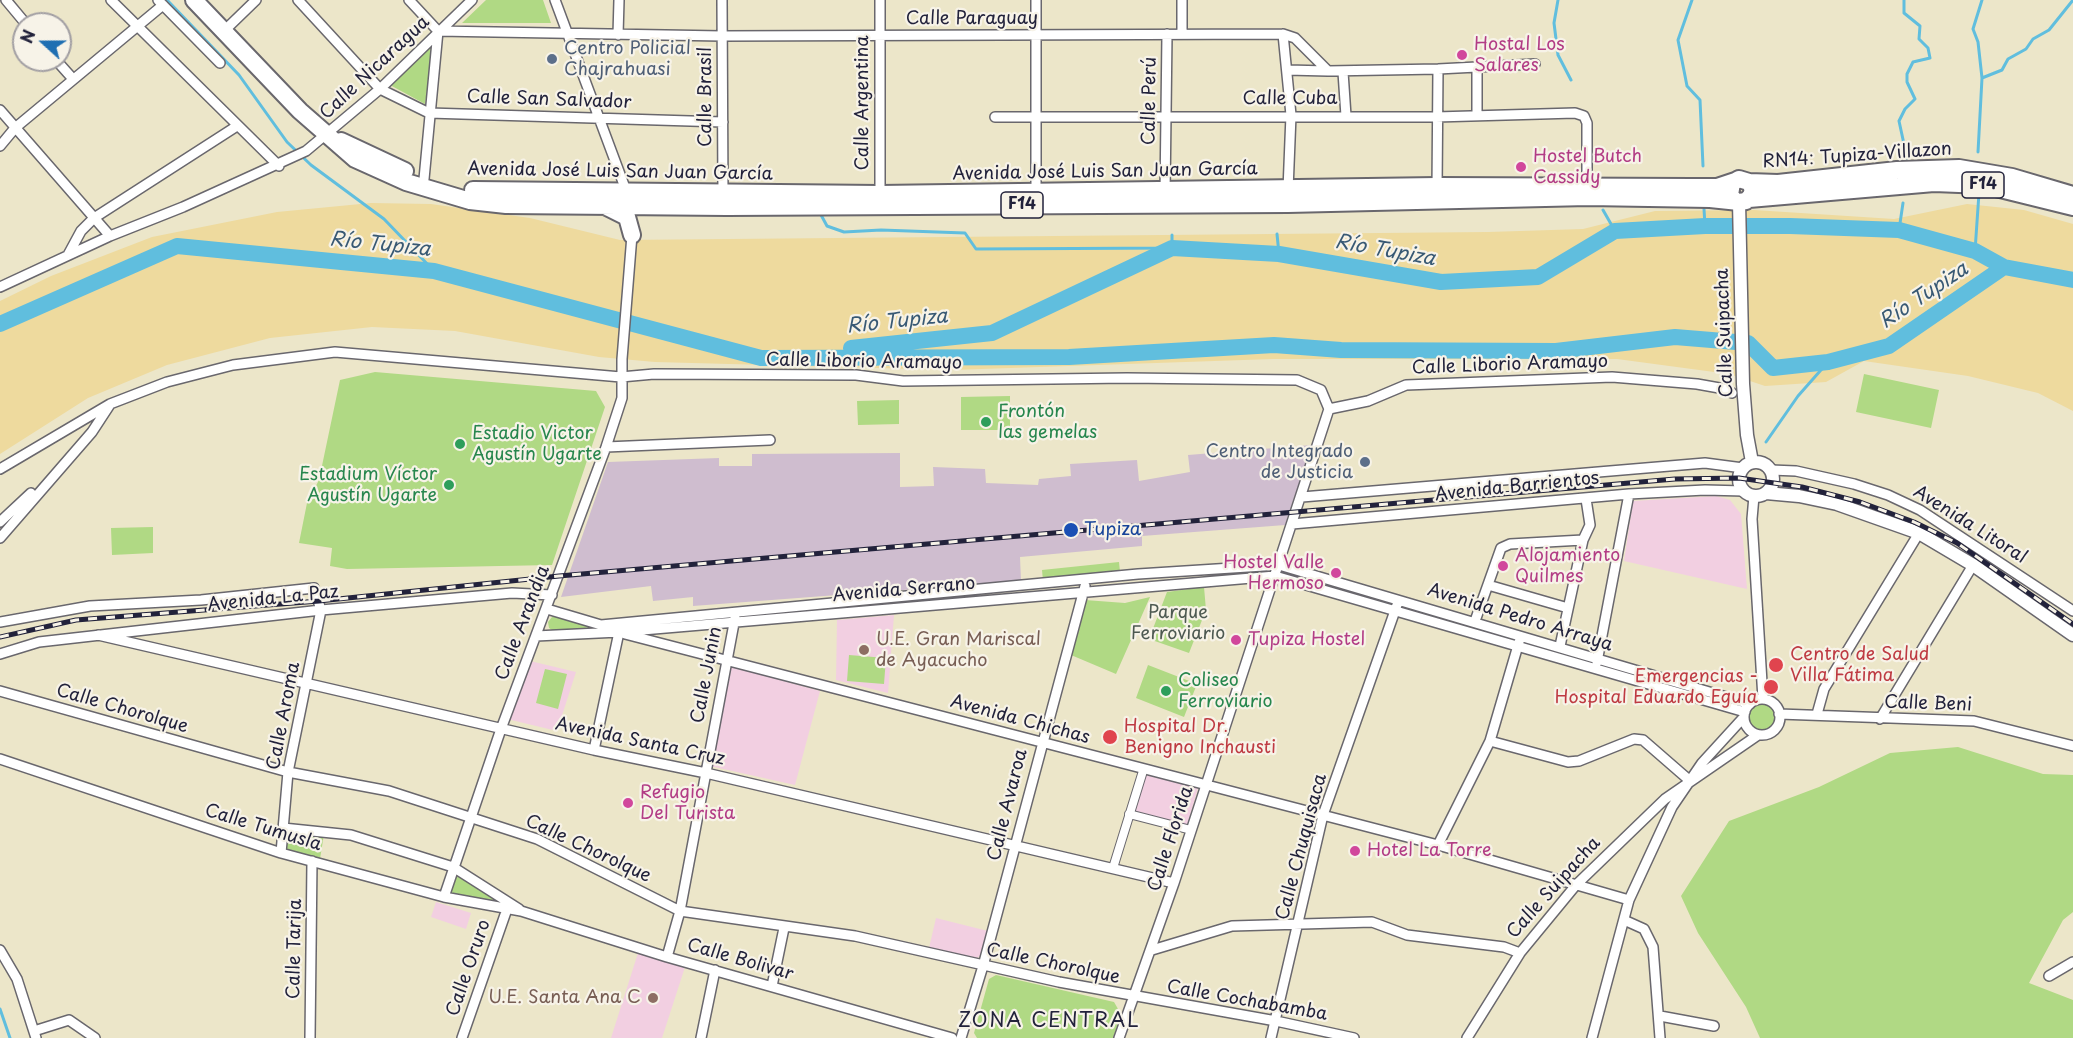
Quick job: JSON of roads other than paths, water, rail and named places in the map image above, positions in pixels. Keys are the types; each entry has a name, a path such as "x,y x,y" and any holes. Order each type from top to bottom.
{"highway":[{"path":"194,0 300,111 326,135"},
{"name":"Avenida José Luis San Juan García","path":"326,135 424,179 456,188 490,192 723,194 880,200"},
{"name":"Avenida José Luis San Juan García","path":"326,135 369,168 438,193 506,205 663,206 880,200 1288,197 1717,187 1741,193"},
{"name":"RN14: Tupiza-Villazon","path":"1741,193 1778,183 1931,176 1959,168 2073,207"},
{"name":"RN14: Tupiza-Villazon","path":"2004,182 2073,195"},
{"path":"598,204 619,211 627,217 632,236"},
{"path":"632,236 640,216 649,210 663,206"}],"street":[{"path":"6,0 16,12"},
{"path":"111,0 279,166"},
{"path":"224,31 256,0"},
{"path":"298,0 380,89"},
{"path":"409,0 438,31 424,179"},
{"name":"Calle Nicaragua","path":"0,287 110,236 279,166 306,151 380,89 472,0"},
{"path":"555,0 601,118 627,193"},
{"path":"618,35 619,0"},
{"name":"Calle Brasil","path":"722,0 723,194"},
{"name":"Calle Argentina","path":"880,0 880,200"},
{"path":"1036,0 1036,198"},
{"path":"1182,0 1182,34"},
{"path":"0,146 15,128 137,26 160,3 219,63"},
{"name":"Calle Paraguay","path":"438,31 722,36 1283,34"},
{"name":"Calle Perú","path":"1165,197 1167,34"},
{"path":"1288,197 1291,115 1283,34 1296,38 1328,71"},
{"path":"1287,70 1343,72 1534,64"},
{"path":"1477,67 1477,116"},
{"path":"1437,193 1438,69"},
{"path":"67,72 73,79"},
{"path":"1343,72 1346,116"},
{"name":"Calle San Salvador","path":"380,89 429,112 723,122"},
{"path":"0,110 110,236"},
{"name":"Calle Cuba","path":"995,117 1291,115 1436,117 1575,113 1584,116 1587,123 1587,191"},
{"path":"68,256 81,231 94,218 237,126"},
{"name":"Calle Suipacha","path":"1741,193 1743,384 1748,465"},
{"name":"Calle Arandia","path":"444,897 469,818 552,596 622,398 622,359 632,236"},
{"name":"Calle Liborio Aramayo","path":"0,469 110,404 167,382 233,364 335,352 621,377 654,374 856,375 903,381 1127,378 1298,380 1322,390 1329,409 1368,401 1406,385 1612,377 1697,384 1725,389 1732,393"},
{"path":"0,538 92,432 110,404"},
{"name":"Calle Florida","path":"1119,1038 1152,950 1293,525 1329,409"},
{"path":"606,447 770,440"},
{"name":"Avenida Barrientos","path":"1302,496 1705,463 1748,465"},
{"path":"1755,493 1739,478 1748,465 1764,464 1771,470 1773,481 1755,493 1752,519 1762,699"},
{"path":"0,522 60,467"},
{"name":"Avenida Litoral","path":"1771,470 1796,471 1854,484 1888,495 1920,510 2073,611"},
{"name":"Avenida Barrientos","path":"1293,525 1705,490 1799,496 1837,504 1918,533 1973,565 2073,635"},
{"path":"1597,663 1629,495"},
{"path":"1560,646 1583,540 1590,525 1586,499"},
{"path":"1817,714 1824,689 1918,533"},
{"path":"1475,621 1501,548 1510,544 1583,540"},
{"name":"Avenida Pedro Arraya","path":"1279,565 1517,646 1597,663 1747,711"},
{"name":"Avenida Serrano","path":"547,609 619,628 735,611 1279,565"},
{"path":"1880,719 1973,565"},
{"name":"Avenida Pedro Arraya","path":"1275,576 1475,621 1560,646 1597,663"},
{"name":"Avenida Serrano","path":"536,636 619,628 734,622 1275,576"},
{"name":"Calle Avaroa","path":"961,1038 983,966 1086,580"},
{"path":"1488,585 1568,608"},
{"name":"Avenida La Paz","path":"0,622 90,606 201,600 314,588"},
{"name":"Calle Aroma","path":"281,853 288,772 308,683 321,610 314,588"},
{"name":"Avenida La Paz","path":"0,654 39,642 321,610 512,593 552,596"},
{"name":"Calle Chuquisaca","path":"1271,1038 1323,815 1397,604"},
{"name":"Calle Junin","path":"667,957 680,910 735,611"},
{"path":"594,750 619,628"},
{"name":"Avenida Chichas","path":"619,628 727,660 1042,741 1143,771 1438,845 1629,900"},
{"name":"Avenida Santa Cruz","path":"98,634 1174,883"},
{"path":"1438,845 1490,741 1521,636"},
{"name":"Calle Chorolque","path":"0,691 288,772 389,791 537,839 680,910 784,928 855,936 983,966 1134,997"},
{"path":"1762,699 1774,704 1779,714 1774,730 1758,735 1748,728 1747,711 1762,699"},
{"name":"Calle Suipacha","path":"1467,1038 1520,953 1576,885 1665,799 1689,780 1747,711"},
{"name":"Calle Beni","path":"1779,714 1974,721 2073,746"},
{"name":"Calle Suipacha","path":"1689,780 1706,772 1758,735"},
{"path":"1490,741 1568,762 1579,761 1634,739 1643,741 1689,780 1671,807 1629,900 1592,1038"},
{"name":"Calle Tumusla","path":"0,759 281,853 444,897 521,911"},
{"path":"1113,868 1143,771"},
{"path":"1129,814 1191,830"},
{"path":"283,828 351,835 453,867 521,911"},
{"name":"Calle Tarija","path":"310,1038 312,861"},
{"name":"Calle Oruro","path":"462,1038 507,909"},
{"name":"Calle Bolivar","path":"521,911 667,957 952,1038"},
{"path":"1624,920 1644,929 1653,947 1660,1038"},
{"path":"1152,950 1232,926 1371,922 1407,935 1504,947 1520,953"},
{"path":"772,986 784,928"},
{"path":"0,950 17,979 35,1034 69,1020 95,1038"},
{"path":"2049,976 2073,962"},
{"path":"701,1038 715,970"},
{"name":"Calle Cochabamba","path":"1134,997 1276,1021 1354,1038"},
{"path":"1660,1016 1714,1026"}],"waterway":[{"path":"167,0 239,75 287,142 311,165 384,219 434,271"},
{"path":"1558,0 1554,23 1558,55 1571,80"},
{"path":"1692,0 1678,40 1687,86 1700,100 1703,166"},
{"path":"1904,0 1904,13 1920,26 1919,39 1928,48 1930,58 1913,62 1907,74 1907,82 1915,99 1905,109 1899,121 1907,158"},
{"path":"1978,152 1982,78 1978,42 1973,29 1982,0"},
{"path":"1982,78 2002,70 2008,59 2026,49 2033,39 2049,30 2073,0"},
{"path":"1975,251 1979,193"},
{"path":"1899,230 1903,203"},
{"path":"1704,209 1705,226"},
{"path":"1603,210 1615,231"},
{"path":"820,213 827,226 844,232 881,230 965,233 976,249 1172,248 1172,235"},
{"name":"Río Tupiza","path":"851,348 992,333 1172,248 1279,254 1441,282 1538,277 1615,231 1705,226 1790,226 1899,230 1975,251 2004,267"},
{"path":"1277,234 1279,254"},
{"name":"Río Tupiza","path":"0,324 177,246 434,271 761,358 1069,357 1274,345 1341,350 1556,351 1675,337 1748,343 1773,368 1828,362 1889,346 2004,267 2073,280"},
{"path":"1766,442 1798,396 1828,362"},
{"path":"0,1009 10,1038"}],"railway":[{"path":"0,637 76,620 319,601 559,576 1675,479 1739,478 1802,487 1860,502 1914,522 1957,543 2073,624"}],"place":[{"name":"Hostal Los Salares","path":"1462,55"},
{"name":"Centro Policial Chajrahuasi","path":"552,59"},
{"name":"Hostel Butch Cassidy","path":"1521,167"},
{"name":"Frontón las gemelas","path":"986,422"},
{"name":"Estadio Victor Agustín Ugarte","path":"460,444"},
{"name":"Centro Integrado de Justicia","path":"1365,462"},
{"name":"Estadium Víctor Agustín Ugarte","path":"449,485"},
{"name":"Tupiza","path":"1071,530"},
{"name":"Alojamiento Quilmes","path":"1503,566"},
{"name":"Hostel Valle Hermoso","path":"1336,573"},
{"name":"Tupiza Hostel","path":"1236,640"},
{"name":"U.E. Gran Mariscal de Ayacucho","path":"864,650"},
{"name":"Centro de Salud Villa Fátima","path":"1776,665"},
{"name":"Emergencias - Hospital Eduardo Eguía","path":"1771,687"},
{"name":"Coliseo Ferroviario","path":"1166,691"},
{"name":"Hospital Dr. Benigno Inchausti","path":"1110,737"},
{"name":"Refugio Del Turista","path":"628,803"},
{"name":"Hotel La Torre","path":"1355,851"},
{"name":"U.E. Santa Ana C","path":"653,998"}],"district":[{"name":"ZONA CENTRAL","path":"1049,1021"}],"park label":[{"name":"Parque Ferroviario","path":"1178,623"}]}
